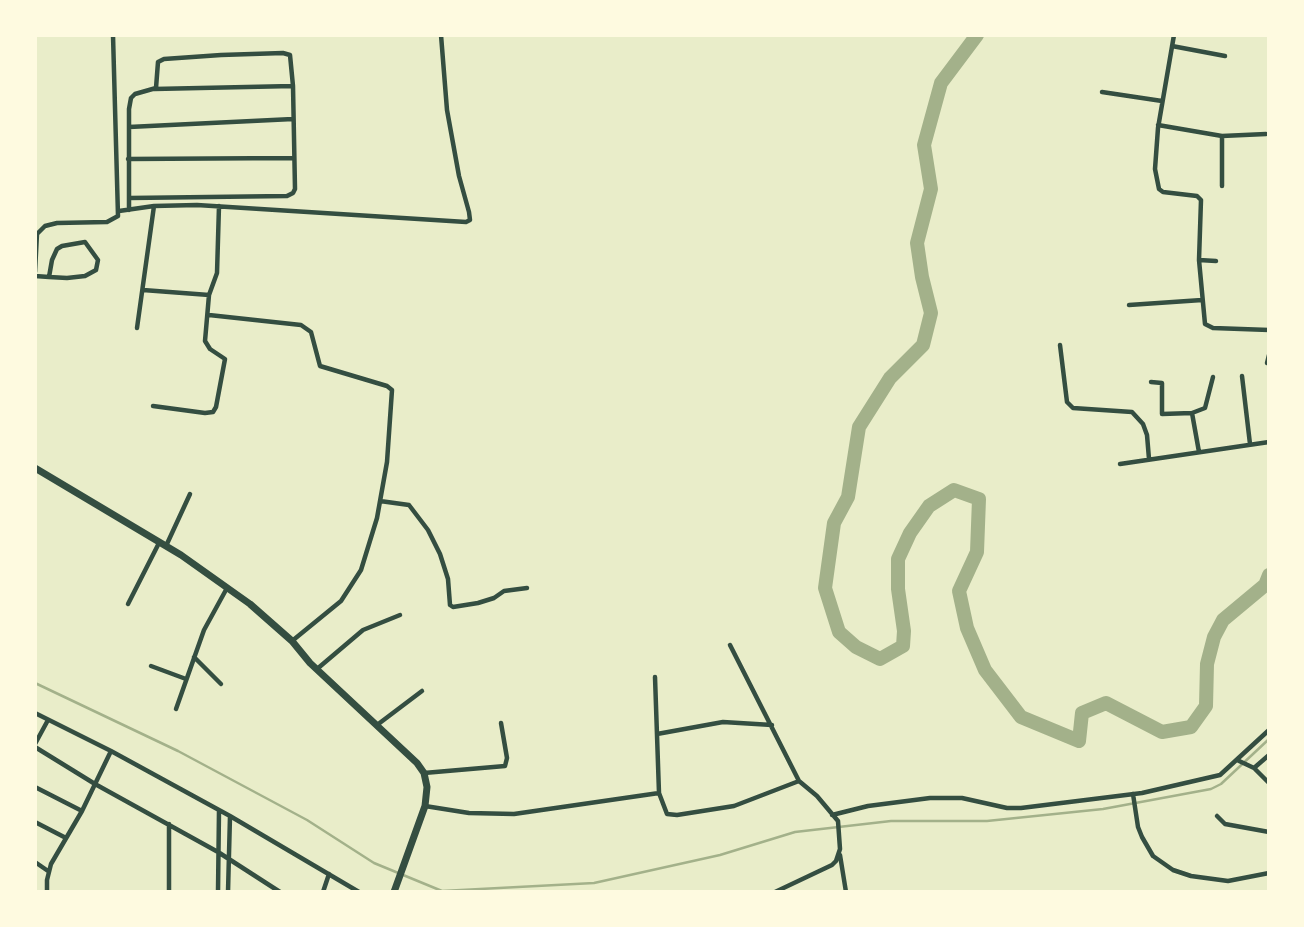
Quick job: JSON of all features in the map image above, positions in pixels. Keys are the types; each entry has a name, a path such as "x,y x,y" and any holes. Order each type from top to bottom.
{"main road":[{"path":"35,467 228,587 292,641 317,669 417,763 424,773 427,787 425,806 394,890"}],"street":[{"path":"49,278 52,260 57,249 62,246 85,242 98,260 98,267 88,275 49,278 35,274 36,234 45,226 57,223 112,221 116,219 119,211 113,35"},
{"path":"119,211 153,206 219,206 466,222 470,220 447,110 441,35"},
{"path":"1174,35 1158,125 1155,159 1159,189 1163,192 1197,196 1201,200 1199,260 1203,319 1208,327 1269,330"},
{"path":"1172,46 1225,56"},
{"path":"130,198 290,195 295,189 290,55 284,53 160,60 156,64 157,84 154,89"},
{"path":"129,210 131,98 140,91 293,86"},
{"path":"1102,92 1162,102"},
{"path":"129,127 293,119"},
{"path":"1158,125 1222,136 1266,134"},
{"path":"1222,136 1222,186"},
{"path":"128,159 294,158"},
{"path":"137,328 153,206"},
{"path":"153,407 213,412 216,407 225,359 206,345 209,295 217,273 219,206"},
{"path":"1199,260 1216,261"},
{"path":"143,290 209,295"},
{"path":"1129,305 1202,300"},
{"path":"209,315 301,325 311,332 320,366 390,387 393,393 387,462 380,501 371,544 361,570 341,601 292,641"},
{"path":"1060,345 1067,402 1073,408 1132,412 1139,417 1147,435 1149,459"},
{"path":"1267,363 1269,355"},
{"path":"1242,376 1250,444"},
{"path":"1152,382 1163,383 1162,414 1192,413 1205,408 1213,377"},
{"path":"1192,413 1199,453"},
{"path":"1120,464 1269,442"},
{"path":"128,604 190,494"},
{"path":"380,501 410,505 428,530 440,554 448,579 450,605 453,607 494,598 504,591 527,588"},
{"path":"176,709 204,630 228,587"},
{"path":"317,669 363,631 400,615"},
{"path":"730,645 799,781 817,796 838,821 846,892"},
{"path":"194,657 221,684"},
{"path":"151,666 186,679"},
{"path":"655,677 659,793 665,811 670,815 745,803 799,781"},
{"path":"377,725 422,691"},
{"path":"35,713 230,816 359,892"},
{"path":"48,720 35,745 95,784 219,852 278,892"},
{"path":"657,734 723,722 772,725"},
{"path":"424,773 505,766 507,758 501,723"},
{"path":"832,815 868,806 930,798 962,798 1007,808 1021,808 1133,795 1220,775 1269,730"},
{"path":"47,892 48,871 82,811 111,751"},
{"path":"1254,768 1269,755"},
{"path":"1238,761 1254,768 1269,783"},
{"path":"35,787 82,811"},
{"path":"425,806 470,813 514,814 659,793"},
{"path":"1133,795 1139,831 1147,847 1153,856 1173,870 1191,876 1228,881 1269,873"},
{"path":"218,892 219,810"},
{"path":"228,892 230,816"},
{"path":"1217,816 1225,824 1269,832"},
{"path":"35,822 66,838"},
{"path":"169,824 169,892"},
{"path":"775,892 832,865 840,855"},
{"path":"35,862 48,871"},
{"path":"323,892 329,874"}],"waterway":[{"path":"977,35 941,83 924,145 931,189 917,243 931,313 923,345 890,378 859,427 848,497 834,523 825,588 839,632 856,647 880,659 903,646 898,559 910,533 929,506 954,490 979,499 977,552 959,591 967,628 985,670 1021,717 1079,741 1082,713 1106,703 1162,732 1191,727 1206,706 1207,664 1214,637 1223,620 1265,585 1269,575"},
{"path":"35,683 178,751 307,820 374,863 442,891 594,883 720,855 795,832 891,821 987,821 1103,809 1211,789 1221,784 1269,739"}]}
